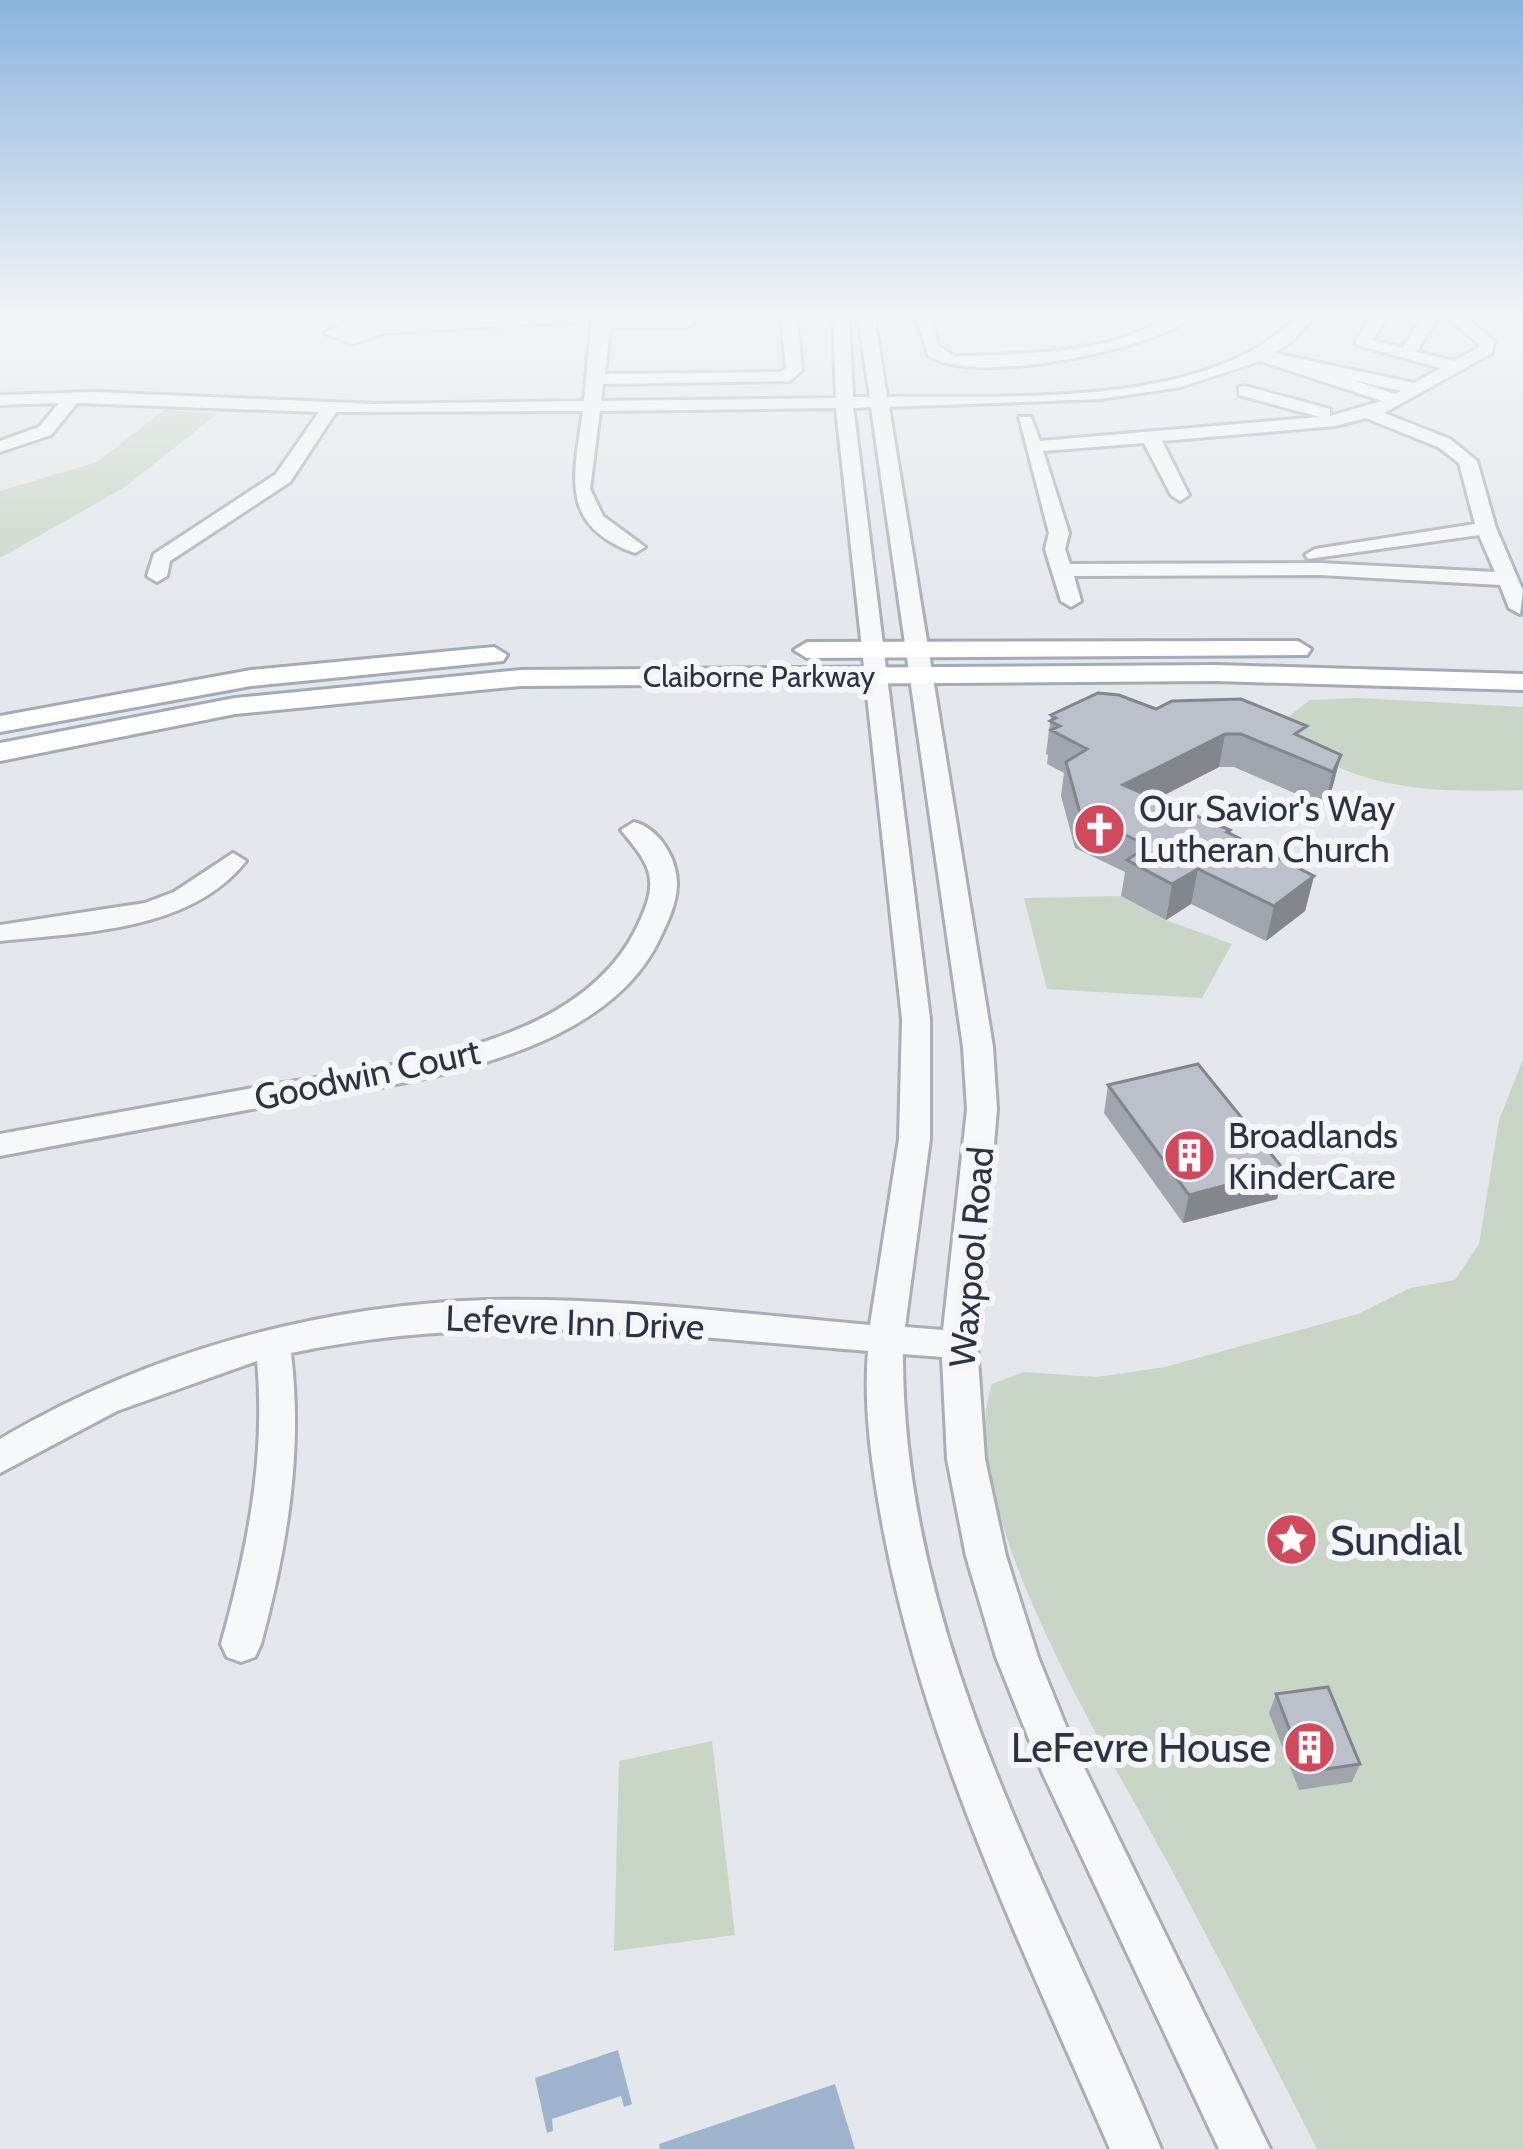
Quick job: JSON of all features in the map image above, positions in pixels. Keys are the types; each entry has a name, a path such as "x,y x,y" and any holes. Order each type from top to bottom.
{"main road":[{"name":"Claiborne Parkway","path":"919,662 1306,649 1523,658"},
{"name":"Claiborne Parkway","path":"0,724 181,688 406,660 594,651 1523,682"},
{"name":"Claiborne Parkway","path":"0,752 176,716 393,687 874,662"}],"street":[{"path":"0,447 45,431 57,416"},
{"path":"157,576 161,558 283,478 324,416"},
{"path":"591,416 582,499 595,519 635,547"},
{"name":"Waxpool Road","path":"846,416 919,1073 914,1156 886,1339 885,1390 897,1491 936,1669 982,1796 1136,2149"},
{"name":"Waxpool Road","path":"881,416 978,1046 982,1109 959,1345 966,1459 986,1556 1017,1657 1058,1760 1245,2149"},
{"path":"1328,416 1340,420"},
{"path":"1032,447 1356,416"},
{"path":"1378,416 1444,443 1468,461 1486,528 1520,608"},
{"path":"1025,421 1059,532 1055,549 1071,602"},
{"path":"1147,436 1159,448 1180,495"},
{"path":"1267,570 1268,564 1302,557 1486,528"},
{"path":"1061,570 1267,570 1507,579"},
{"name":"Goodwin Court","path":"0,1145 451,1061 559,1019 619,979 656,920 662,900 662,860 655,844 634,830"},
{"path":"0,933 167,906 200,890 232,861"},
{"name":"Lefevre Inn Drive","path":"0,1458 102,1403 190,1369 376,1323 515,1314 959,1345"},
{"path":"242,1644 275,1491 279,1413 273,1345"}],"green space":[{"path":"156,416 214,416 125,487 0,558 0,491 97,462"},
{"path":"1310,700 1523,707 1523,790 1398,785 1340,768 1286,735 1288,717"},
{"path":"1121,896 1166,920 1232,944 1202,998 1047,989 1024,898"},
{"path":"1523,1059 1523,2149 1317,2149 1043,1629 994,1494 985,1434 992,1384 1024,1372 1097,1377 1165,1367 1358,1314 1410,1288 1455,1280 1479,1244 1499,1120"},
{"path":"712,1741 735,1935 614,1951 619,1761"}],"water":[{"path":"618,2050 632,2104 624,2107 621,2096 552,2119 553,2131 547,2133 535,2078"},
{"path":"835,2084 855,2149 660,2149 659,2144"}],"building":[{"path":"1098,693 1119,695 1156,709 1172,701 1241,699 1307,726 1295,734 1341,755 1333,772 1241,734 1225,734 1123,785 1230,830 1227,832 1314,876 1274,906 1198,869 1172,884 1127,860 1148,846 1080,813 1066,762 1087,749 1051,730 1060,726 1050,721 1056,718 1051,715"},
{"path":"1198,1064 1284,1170 1189,1195 1108,1085"},
{"path":"1328,1687 1360,1764 1306,1772 1276,1694"}],"place":[{"name":"Our Savior's Way Lutheran Church","path":"1100,829"},
{"name":"Broadlands KinderCare","path":"1189,1156"},
{"name":"Sundial","path":"1291,1540"},
{"name":"LeFevre House","path":"1310,1747"}]}
